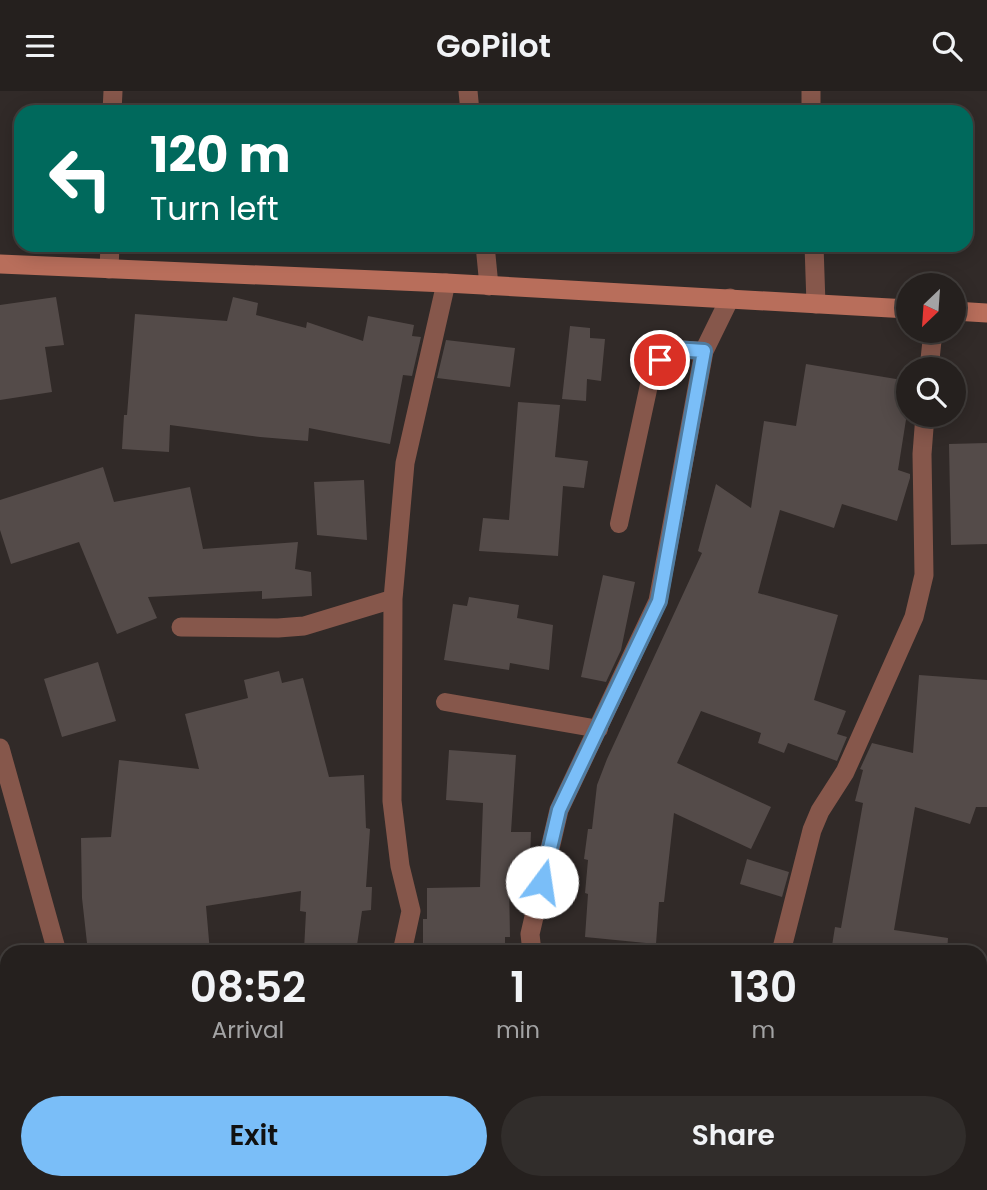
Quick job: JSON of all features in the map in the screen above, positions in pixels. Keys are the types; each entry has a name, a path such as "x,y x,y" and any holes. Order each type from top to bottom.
{"main road":[{"path":"0,264 446,283 896,308"},
{"path":"966,312 987,313"}],"street":[{"path":"109,269 110,252"},
{"path":"486,252 489,286"},
{"path":"814,252 816,304"},
{"path":"404,945 411,911 400,866 392,801 393,599 405,463 446,283"},
{"path":"531,945 530,934 559,810 659,601 704,351 730,298"},
{"path":"782,945 812,830 820,811 845,772 914,617 925,575 922,454 924,427"},
{"path":"181,627 304,626 393,599"},
{"path":"0,748 55,945"}],"lane":[{"path":"619,524 649,385 660,360 674,349 704,351"},
{"path":"445,702 599,729"}],"building":[{"path":"56,297 64,345 45,347 52,392 0,400 0,305"},
{"path":"233,297 258,303 256,315 306,328 307,322 363,341 368,316 414,325 412,336 421,337 412,376 403,375 390,444 309,428 308,441 170,425 169,452 122,449 135,314 227,321"},
{"path":"570,326 590,328 590,338 605,339 601,381 587,379 586,401 562,399"},
{"path":"446,340 515,348 510,387 437,378"},
{"path":"806,364 896,379 896,427 905,427 898,470 910,474 897,521 842,504 834,528 780,510 758,593 838,615 814,700 846,711 837,734 847,737 837,761 788,743 784,753 758,743 761,733 701,711 677,763 771,807 751,849 674,813 664,902 659,902 656,944 585,937 588,860 584,859 588,829 592,829 597,785 702,553 698,551 716,484 751,508 764,421 796,426"},
{"path":"518,402 560,405 555,457 588,461 584,488 563,486 558,556 479,551 483,518 509,520"},
{"path":"987,443 987,544 951,545 949,444"},
{"path":"103,467 114,502 190,487 203,549 298,542 295,569 311,572 312,596 262,599 262,591 148,597 157,618 117,634 79,542 11,564 0,530 0,500"},
{"path":"364,480 367,540 317,535 314,482"},
{"path":"603,575 635,582 621,650 606,682 581,677"},
{"path":"469,597 519,605 517,618 553,625 549,670 510,663 509,670 444,660 453,604 467,606"},
{"path":"98,662 116,721 62,737 44,679"},
{"path":"279,671 282,683 303,678 329,777 364,775 366,828 370,829 366,887 372,887 371,910 362,911 357,945 304,945 306,912 300,911 301,891 206,906 209,945 87,945 82,898 81,838 111,837 119,760 199,769 185,714 248,698 244,680"},
{"path":"919,675 987,680 987,807 976,807 970,824 915,807 894,930 948,938 948,945 832,945 835,927 841,928 863,803 855,801 863,770 860,769 872,743 913,753"},
{"path":"449,750 516,755 511,832 531,832 529,884 509,883 510,937 505,937 505,945 423,945 423,919 427,919 427,888 480,887 483,803 446,800"},
{"path":"747,859 789,872 782,897 740,884"}],"route":[{"path":"542,882 559,810 659,601 704,351 674,349 660,360"}]}
